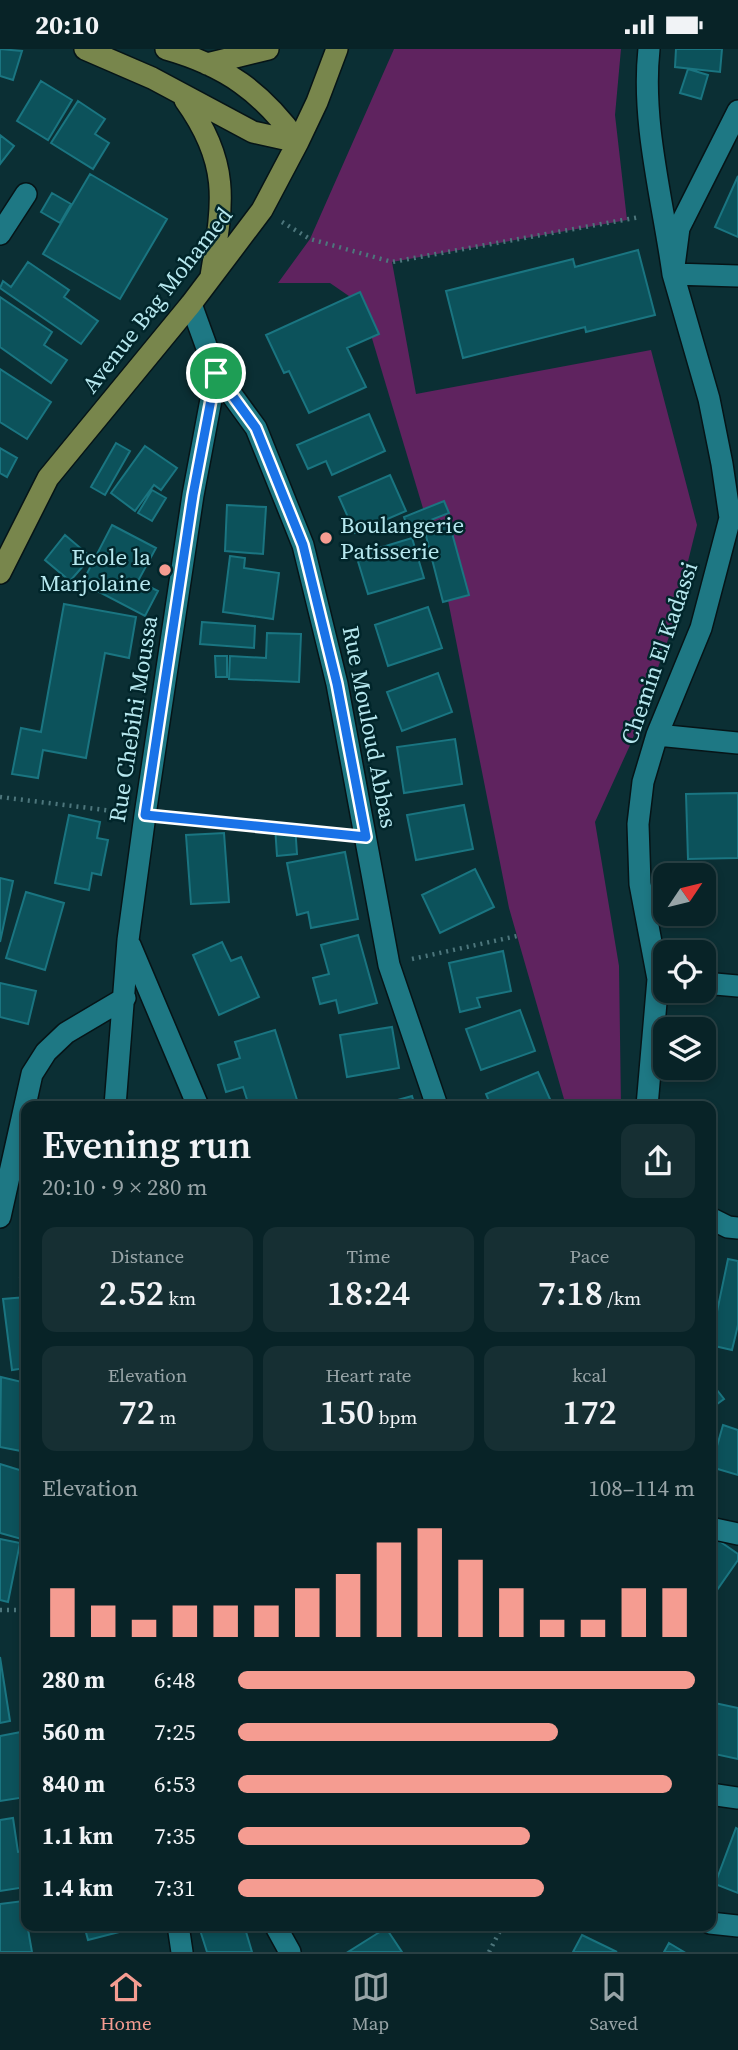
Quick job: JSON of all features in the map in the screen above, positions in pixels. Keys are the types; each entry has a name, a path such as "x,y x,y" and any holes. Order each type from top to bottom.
{"main road":[{"path":"85,49 152,78 253,132 298,142"},
{"path":"166,49 228,73 263,98 298,142"},
{"path":"206,64 268,49"},
{"name":"Avenue Bag Mohamed","path":"0,573 48,478 191,304 262,209 298,142 337,49"},
{"path":"182,96 200,120 212,145 219,171 222,198 211,278"}],"street":[{"path":"649,49 645,79 651,139 673,274 738,276"},
{"name":"Chemin El Kadassi","path":"653,941 640,884 638,824 643,782 657,735 701,628 734,518 709,399 673,274 679,228 738,111"},
{"path":"0,234 26,194"},
{"path":"191,304 216,373"},
{"name":"Rue Chebihi Moussa","path":"115,1101 128,940 145,815 193,495 216,373"},
{"name":"Rue Mouloud Abbas","path":"216,373 256,428 303,545 337,684 389,965 435,1101"},
{"path":"657,735 738,743"},
{"path":"128,940 196,1101"},
{"path":"716,984 738,986"},
{"path":"26,1101 32,1074 46,1052 66,1033 125,998"},
{"name":"Chemin El Kadassi","path":"648,1101 659,1003"},
{"path":"0,1217 21,1123"},
{"path":"716,1221 728,1227 738,1227"},
{"path":"716,1529 738,1534"},
{"path":"716,1795 738,1798"},
{"path":"716,1924 738,1926"},
{"path":"179,1931 182,1952"},
{"path":"278,1931 290,1952"}],"path":[{"path":"262,209 310,239 392,262 664,211"},
{"path":"0,797 145,815 366,837"},
{"path":"389,965 517,936"},
{"path":"0,1610 21,1610"},
{"path":"489,1952 500,1931"}],"shaded area":[{"path":"394,49 621,49 615,115 627,220 392,262 416,394 651,350 697,525 670,634 631,743 595,822 619,966 621,1101 565,1101 509,908 443,575 362,305 330,283 278,283 310,239"}],"building":[{"path":"0,49 22,51 13,80 0,76"},
{"path":"676,49 722,49 720,72 675,67"},
{"path":"688,69 708,75 701,99 680,93"},
{"path":"41,81 72,100 48,140 17,121"},
{"path":"78,101 105,119 95,134 109,143 93,169 51,143"},
{"path":"0,135 14,146 0,164"},
{"path":"90,174 167,219 120,299 43,254"},
{"path":"738,176 738,237 715,227"},
{"path":"52,193 71,204 60,223 41,212"},
{"path":"638,250 655,315 586,332 585,327 463,358 446,291 573,259 575,267"},
{"path":"28,262 69,290 64,297 98,321 81,344 0,288 3,281 11,287"},
{"path":"360,292 379,334 347,348 366,387 309,413 289,371 284,373 266,335"},
{"path":"0,297 52,332 44,345 67,360 51,383 0,347"},
{"path":"0,369 51,402 27,439 0,422"},
{"path":"369,414 385,451 332,475 326,461 308,469 297,445"},
{"path":"116,443 130,451 105,495 91,487"},
{"path":"145,446 177,468 161,490 154,485 135,511 111,493"},
{"path":"0,448 17,458 7,477 0,473"},
{"path":"390,475 406,511 355,533 339,497"},
{"path":"152,490 166,498 152,521 138,513"},
{"path":"444,501 449,513 408,529 404,517"},
{"path":"227,505 266,507 263,554 225,551"},
{"path":"449,522 469,595 443,602 424,528"},
{"path":"112,525 156,548 138,581 158,591 145,616 82,583"},
{"path":"65,535 91,557 70,581 45,560"},
{"path":"412,538 424,578 368,594 356,555"},
{"path":"230,556 245,558 244,568 279,573 273,619 223,612"},
{"path":"64,604 136,617 129,658 105,653 86,758 43,750 38,778 12,774 21,728 41,732"},
{"path":"428,607 442,648 388,666 375,625"},
{"path":"202,622 255,626 254,648 200,644"},
{"path":"267,633 301,634 299,682 229,679 230,656 266,658"},
{"path":"215,656 227,656 227,677 216,677"},
{"path":"438,673 452,712 402,731 387,692"},
{"path":"455,739 462,784 404,793 397,747"},
{"path":"738,793 738,858 688,859 686,794"},
{"path":"464,805 473,849 416,860 407,815"},
{"path":"69,815 100,822 97,838 108,840 101,875 92,873 89,890 55,883"},
{"path":"295,825 297,854 277,856 275,826"},
{"path":"224,833 229,902 191,904 186,835"},
{"path":"345,852 358,919 311,928 308,912 297,915 287,863"},
{"path":"475,869 494,907 440,933 422,895"},
{"path":"0,878 13,881 0,942"},
{"path":"26,892 64,903 45,970 6,958"},
{"path":"358,935 377,1003 339,1013 336,1000 320,1004 313,978 329,974 321,945"},
{"path":"222,942 231,961 241,957 259,997 219,1015 193,955"},
{"path":"503,951 511,991 477,998 480,1007 460,1012 449,963"},
{"path":"0,983 36,991 28,1024 0,1017"},
{"path":"520,1010 535,1051 481,1070 466,1029"},
{"path":"392,1027 399,1068 347,1077 340,1035"},
{"path":"275,1030 297,1101 247,1101 243,1087 226,1092 218,1065 240,1058 235,1042"},
{"path":"538,1072 551,1101 489,1101 486,1094"},
{"path":"412,1096 414,1101 394,1101"},
{"path":"728,1259 738,1261 738,1325 732,1350 716,1346 716,1316"},
{"path":"21,1297 21,1369 12,1370 3,1299"},
{"path":"1,1377 21,1382 21,1451 0,1447"},
{"path":"716,1389 724,1399 716,1405"},
{"path":"723,1425 738,1430 738,1475 716,1468 716,1450"},
{"path":"0,1464 21,1470 21,1539 0,1533"},
{"path":"0,1539 20,1543 8,1602 0,1600"},
{"path":"716,1539 738,1554 738,1560 716,1591"},
{"path":"0,1657 10,1721 0,1723"},
{"path":"716,1703 738,1708 738,1759 716,1754"},
{"path":"21,1732 21,1798 0,1801 0,1736"},
{"path":"13,1818 18,1852 21,1852 21,1888 0,1891 0,1820"},
{"path":"736,1828 738,1893 716,1884"},
{"path":"21,1901 21,1931 28,1931 32,1952 0,1952 0,1904"},
{"path":"86,1931 123,1931 88,1940"},
{"path":"200,1931 246,1931 252,1952 207,1952"},
{"path":"381,1931 388,1931 402,1952 348,1952"},
{"path":"582,1935 617,1952 573,1952"},
{"path":"669,1943 684,1952 664,1952"}],"place":[{"name":"Boulangerie Patisserie","path":"326,538"},
{"name":"Ecole la Marjolaine","path":"165,570"}],"route":[{"path":"216,373 256,428 303,545 337,684 366,837 145,815 193,495 216,373"}]}
